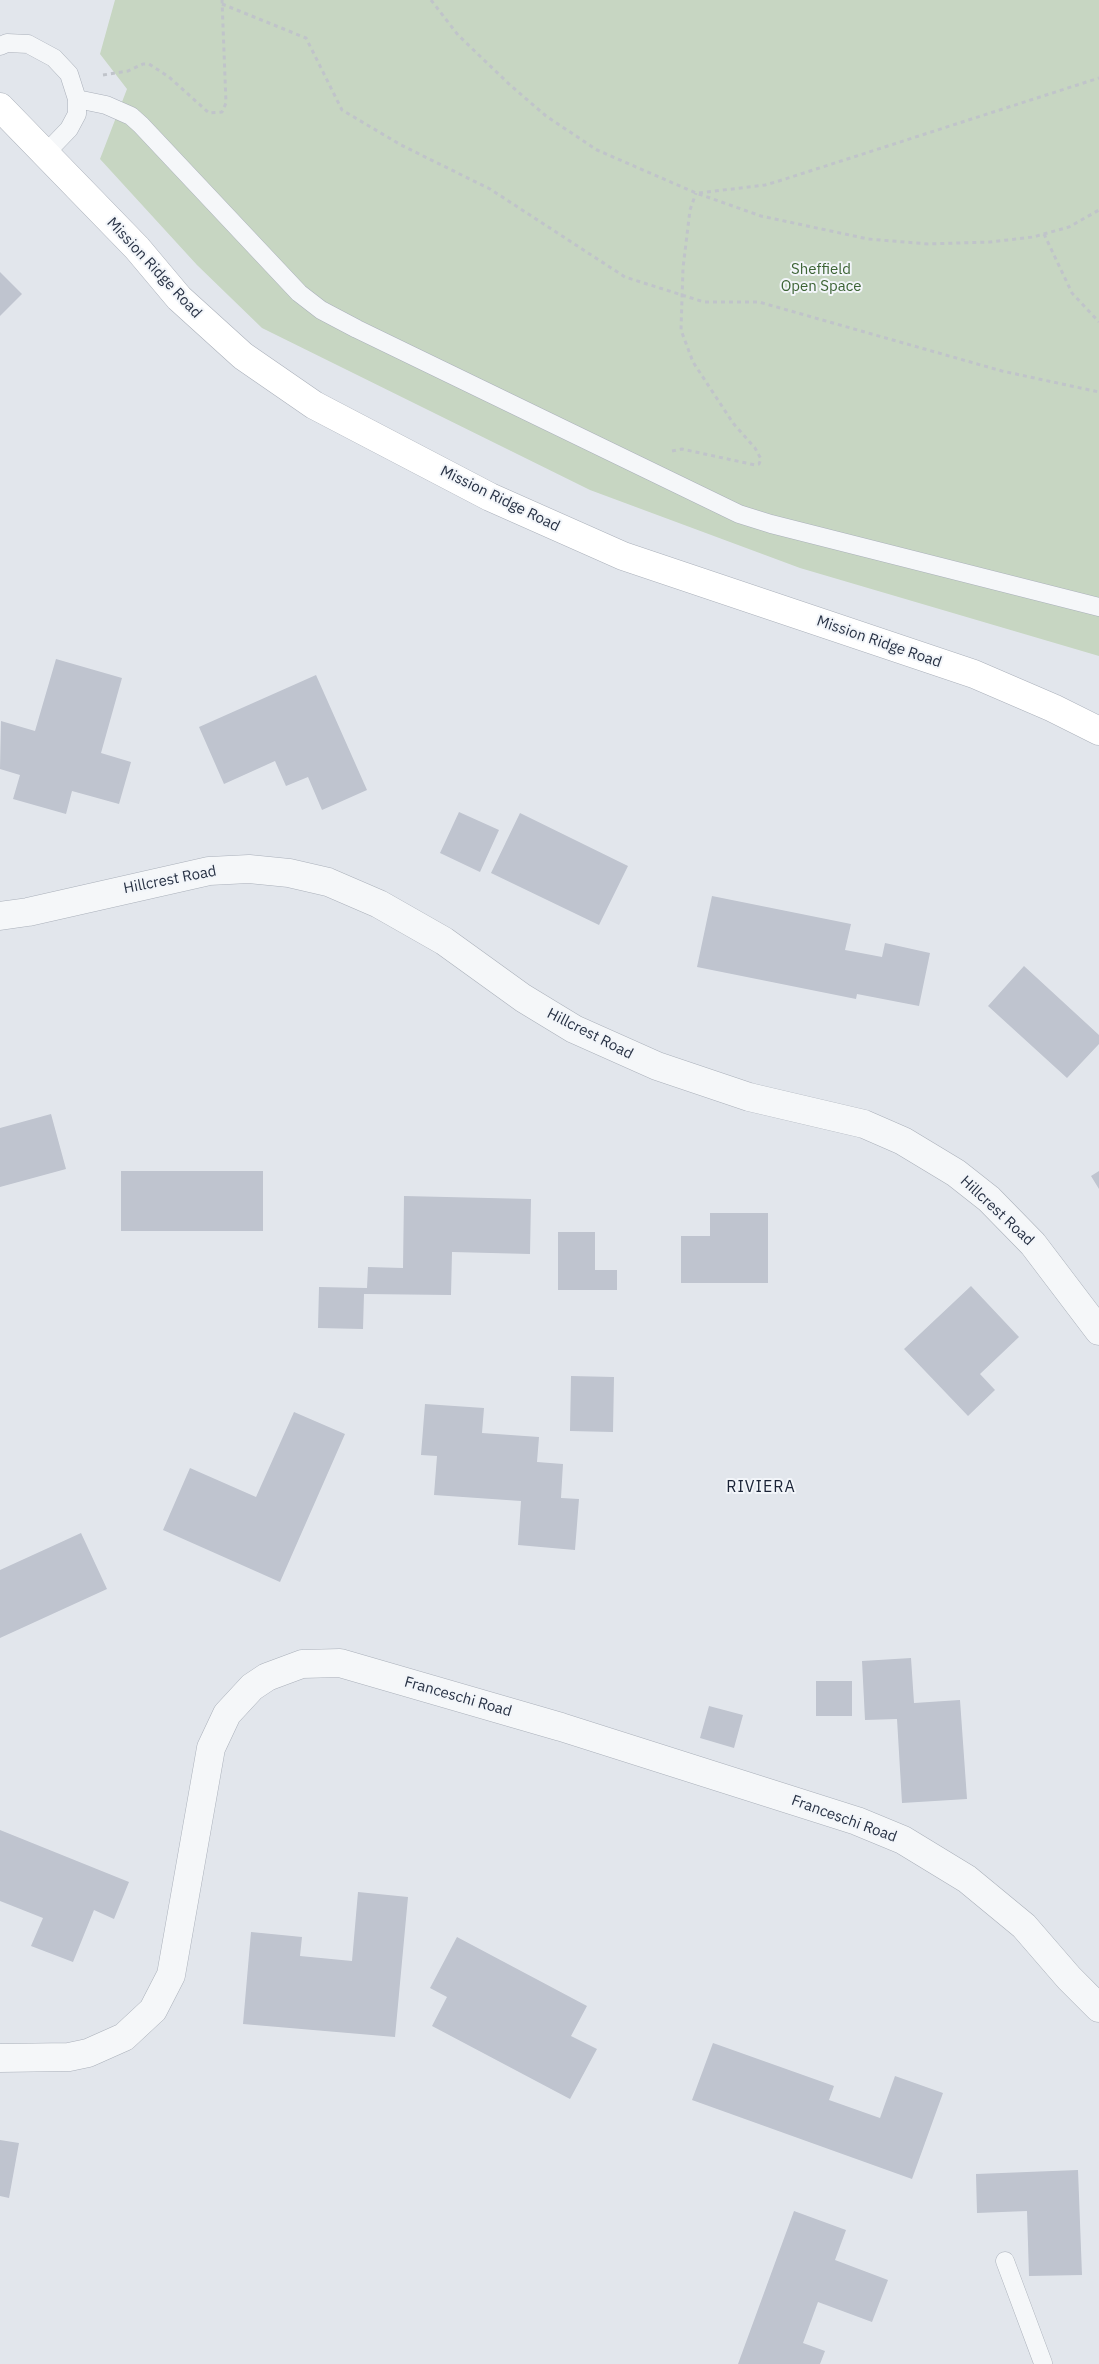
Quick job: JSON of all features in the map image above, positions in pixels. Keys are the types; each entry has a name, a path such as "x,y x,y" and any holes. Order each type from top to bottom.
{"main road":[{"name":"Mission Ridge Road","path":"0,107 44,155 137,248 186,304 243,356 314,405 490,497 623,556 974,674 1053,708 1099,731"}],"street":[{"name":"Hillcrest Road","path":"0,916 28,912 209,870 249,869 289,873 328,882 379,904 444,941 523,998 574,1029 591,1037 657,1066 749,1096 864,1124 903,1141 956,1173 989,1199 1033,1244 1099,1331"},
{"name":"Franceschi Road","path":"0,2058 69,2057 88,2053 124,2037 152,2010 171,1975 211,1748 227,1714 252,1687 268,1677 302,1664 340,1662 533,1718 857,1821 894,1836 967,1878 1024,1926 1069,1978 1099,2008"}],"lane":[{"path":"0,46 7,43 22,42 41,51 63,67 76,92 77,114 73,124 44,155"},
{"path":"76,92 130,116 141,124 299,293 321,310 658,476 749,518 1099,607"},
{"path":"1005,2261 1044,2364"}],"path":[{"path":"431,0 464,41 515,90 546,116 609,158 696,193 777,221 882,241 928,244 990,242 1044,234 1069,227 1099,210"},
{"path":"76,92 101,76 128,71 143,64 149,64 169,77 209,113 222,112 226,103 222,2 306,38 342,110 401,145 490,189 625,277 704,302 759,302 1002,371 1099,392"},
{"path":"696,193 765,185 1099,78"},
{"path":"658,476 669,453 676,449 755,465 759,464 761,459 755,448 733,423 693,362 681,330 681,294 689,218 696,193"},
{"path":"1044,234 1072,293 1099,322"}],"green space":[{"name":"Sheffield Open Space","path":"115,0 1099,0 1099,656 800,568 590,490 262,328 197,265 100,159 127,89 100,54"}],"building":[{"path":"0,272 22,294 0,316"},
{"path":"56,659 122,678 101,753 131,762 119,804 72,791 66,814 13,799 20,775 0,769 1,721 35,731"},
{"path":"316,675 367,790 322,810 308,777 286,786 275,761 224,784 199,727"},
{"path":"459,812 499,830 480,872 440,853"},
{"path":"520,813 628,866 599,925 491,873"},
{"path":"712,896 851,924 845,950 882,957 885,943 930,953 919,1006 857,994 856,999 697,967"},
{"path":"1024,966 1099,1035 1099,1044 1067,1078 988,1006"},
{"path":"51,1114 66,1169 0,1187 0,1128"},
{"path":"121,1171 263,1171 263,1231 121,1231"},
{"path":"1099,1171 1099,1189 1091,1176"},
{"path":"404,1196 531,1199 530,1254 452,1252 451,1295 364,1294 363,1329 318,1328 319,1287 367,1288 368,1267 403,1268"},
{"path":"710,1213 768,1213 768,1283 681,1283 681,1236 710,1236"},
{"path":"558,1232 595,1232 595,1270 617,1270 617,1290 558,1290"},
{"path":"971,1286 1019,1337 980,1374 995,1390 968,1416 904,1349"},
{"path":"571,1376 614,1377 613,1432 570,1431"},
{"path":"425,1404 484,1408 482,1433 539,1437 537,1462 563,1464 561,1498 579,1499 575,1550 518,1545 521,1501 434,1495 437,1456 421,1455"},
{"path":"294,1412 345,1434 280,1582 163,1530 190,1468 256,1497"},
{"path":"81,1533 107,1589 0,1638 0,1570"},
{"path":"911,1658 914,1703 960,1700 967,1799 902,1803 897,1719 865,1720 862,1661"},
{"path":"816,1681 852,1681 852,1716 816,1716"},
{"path":"709,1706 743,1715 734,1748 700,1738"},
{"path":"0,1830 129,1882 114,1919 94,1910 73,1962 31,1946 43,1918 0,1901"},
{"path":"358,1892 408,1897 395,2037 243,2024 251,1932 302,1937 300,1956 352,1961"},
{"path":"457,1937 587,2006 571,2036 597,2049 570,2099 432,2026 447,1997 430,1988"},
{"path":"713,2043 834,2086 829,2100 880,2118 895,2076 943,2093 912,2179 692,2100"},
{"path":"0,2140 19,2143 9,2198 0,2196"},
{"path":"1078,2170 1082,2275 1029,2276 1027,2211 977,2213 976,2174"},
{"path":"794,2211 846,2230 835,2260 888,2280 872,2322 818,2302 803,2343 825,2351 820,2364 738,2364"}],"district":[{"name":"RIVIERA","path":"761,1487"}]}
